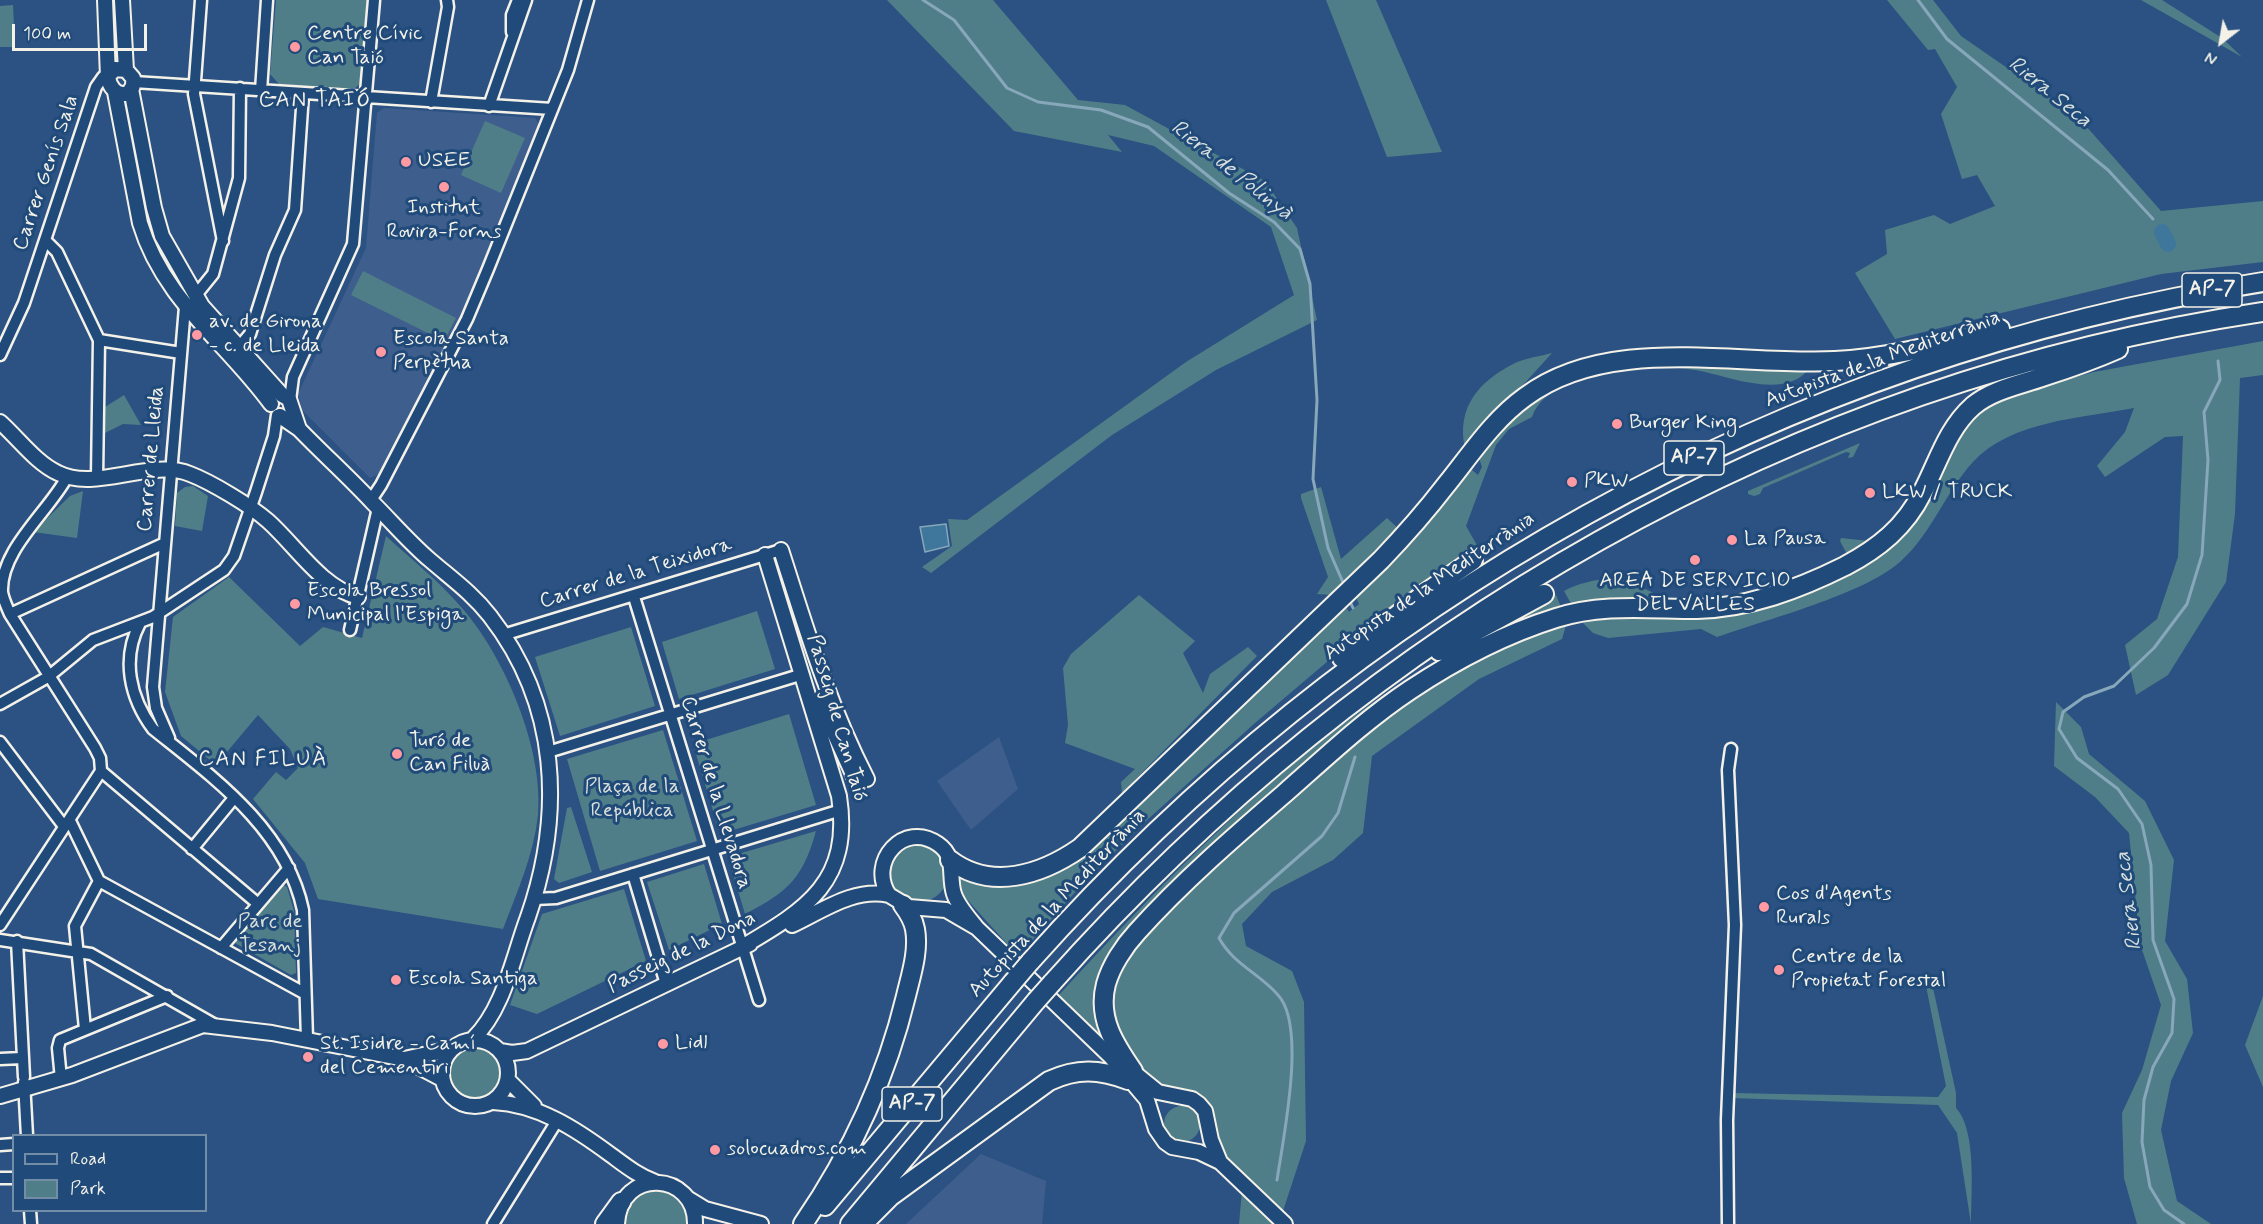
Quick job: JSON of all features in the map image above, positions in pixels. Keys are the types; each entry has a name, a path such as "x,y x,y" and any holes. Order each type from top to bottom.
{"highway":[{"name":"Autopista de la Mediterrània","path":"809,1224 1030,962 1145,840 1279,721 1374,647 1477,578 1593,510 1710,450 1834,397 1936,361 2024,334 2160,301 2263,282"},
{"path":"950,860 968,872 1000,878 1040,870 1067,857 1152,781 1359,581 1418,520 1499,419 1525,396 1559,377 1593,364 1644,358 1782,363 1860,359 1943,344 2093,305 2160,301"},
{"name":"AP-7","path":"850,1224 1036,1001 1117,911 1196,834 1288,752 1376,683 1544,570 1659,507 1761,459 1842,425 1969,381 2097,345 2162,330 2263,312"},
{"path":"1131,1075 1107,1027 1104,1002 1112,969 1136,933 1250,824 1372,717 1414,687 1466,657 1515,634 1570,614 1608,607 1699,609 1743,603 1784,593 1841,568 1881,545 1905,521 1921,495 1952,432 1974,406 2005,389 2097,358 2162,330"},
{"path":"1969,399 2016,380 2097,358"},
{"path":"1279,721 1352,648 1473,560"},
{"path":"1376,683 1544,594"},
{"path":"803,1224 854,1139 890,1053 911,975 916,947 914,922 896,900"},
{"path":"863,1224 891,1196 1049,1081 1068,1073 1088,1070 1131,1075"},
{"path":"605,1224 622,1199"}],"main road":[{"path":"105,0 110,84 115,92 142,232 185,307 281,403"},
{"path":"122,0 130,81 159,228 196,295 239,347 299,429 431,561 474,598 503,636 530,688 548,752 551,817 546,854 534,899 495,1011 473,1039 451,1049 404,1059"},
{"path":"109,75 115,69 130,81"},
{"path":"115,92 123,95 130,81"},
{"path":"185,307 196,295"},
{"path":"0,422 49,468 67,477 97,477 171,470 190,474 249,507 274,527 337,589 358,597"},
{"name":"Passeig de Can Taió","path":"767,561 777,575 814,690 862,782 809,644 781,550"},
{"name":"Passeig de Can Taió","path":"742,947 799,912 817,894 835,860 840,843 842,810 803,674 767,561"},
{"path":"977,928 952,912 927,907 917,908 896,900 882,879 882,866 888,852 896,844 918,837 939,845 950,860 956,899 977,928 1131,1075 1158,1092 1176,1098"},
{"name":"Passeig de la Dona","path":"856,895 882,866"},
{"path":"927,907 942,898 952,883"},
{"name":"Passeig de la Dona","path":"497,1049 512,1053 527,1051 742,947 856,895 870,893 896,900"},
{"path":"495,1011 497,1049 508,1075 538,1110"},
{"path":"0,1096 24,1082 61,1079 195,1027 217,1026 307,1039 404,1059 442,1079"},
{"path":"473,1039 497,1049"},
{"path":"451,1049 444,1060 442,1079 450,1096 464,1105 485,1106 493,1102 501,1094 508,1075"},
{"name":"Passeig de la Dona","path":"508,1075 527,1051"},
{"path":"1131,1075 1148,1100 1156,1121 1156,1129 1165,1143 1199,1152 1220,1162 1286,1224"},
{"path":"1156,1121 1162,1106 1176,1098 1184,1097 1199,1104 1207,1120 1211,1140 1220,1162"},
{"path":"493,1102 512,1102 538,1110 612,1156 632,1172 654,1182 673,1186 705,1209 761,1224"},
{"path":"1181,1149 1190,1148 1204,1137 1207,1120"},
{"path":"612,1156 625,1180 617,1224"},
{"path":"622,1199 637,1187 654,1182"},
{"path":"687,1198 693,1208 695,1224"}],"street":[{"path":"201,0 194,86 200,128 223,241"},
{"path":"261,90 267,0"},
{"path":"0,704 48,677 93,640 159,614 228,566 256,492 274,436 281,403 353,244 374,0"},
{"path":"512,38 512,15 518,0"},
{"path":"489,106 526,0"},
{"path":"350,630 374,504 381,485 467,319 568,70 588,0"},
{"path":"431,102 449,2"},
{"name":"Carrer Genís Sala","path":"0,355 24,303 96,87 103,78 109,75"},
{"path":"130,81 552,109"},
{"path":"196,295 210,280 223,241 239,178 240,88"},
{"path":"239,347 250,334 275,255 295,210 303,94"},
{"path":"216,202 223,213 231,212"},
{"path":"45,240 57,252 99,340 97,477"},
{"name":"Carrer de Lleida","path":"173,745 156,708 153,687 185,307"},
{"path":"99,340 181,352"},
{"path":"281,403 291,379"},
{"path":"0,925 101,771 100,758 95,748 10,614 2,591 3,572 8,556 59,492 67,477"},
{"path":"10,614 165,543"},
{"name":"Carrer de la Teixidora","path":"503,636 767,561 781,550"},
{"name":"Carrer de la Llevadora","path":"634,597 759,1000"},
{"path":"140,623 134,634 130,680 134,696 153,729 234,798 263,826 289,868 299,890 303,910 307,1039"},
{"path":"548,752 803,674"},
{"path":"0,741 66,823 99,881 304,993"},
{"path":"1728,1224 1727,1120 1734,925 1728,770 1731,749"},
{"path":"101,771 257,903"},
{"path":"192,849 234,798"},
{"path":"534,899 556,898 842,810"},
{"path":"221,948 289,868"},
{"path":"633,874 666,984"},
{"path":"85,1029 76,921 99,881"},
{"path":"0,940 91,954 217,1026"},
{"path":"17,941 27,1134"},
{"path":"61,1079 59,1043 85,1029 167,996"},
{"path":"0,1059 22,1058"},
{"path":"492,1224 557,1121"}],"shaded area":[{"path":"384,108 535,118 540,126 466,310 379,474 370,478 302,410 298,394 366,248 377,113"},
{"path":"946,524 949,546 925,552 920,527"},
{"path":"999,737 1018,789 971,830 937,781"},
{"path":"981,1154 1046,1181 1042,1224 906,1224"}],"green space":[{"path":"276,0 369,0 363,81 353,90 279,84 270,74"},
{"path":"887,0 993,0 1078,100 1125,105 1265,181 1297,228 1317,320 1216,370 1112,435 931,573 922,567 952,546 948,519 967,520 1186,362 1294,295 1271,227 1154,146 1108,135 1122,152 1014,131"},
{"path":"1326,0 1376,0 1442,152 1387,157"},
{"path":"1887,0 1933,0 1961,36 2078,117 2161,211 2263,201 2263,262 2161,274 1895,339 1855,273 1887,254 1885,230 1934,215 1950,224 1995,206 1977,175 1962,179 1941,114 1957,87 1935,49 1928,50"},
{"path":"2141,0 2162,0 2222,38 2242,57"},
{"path":"13,5 15,47 0,47 0,6"},
{"path":"485,121 525,138 501,193 461,175"},
{"path":"363,271 456,318 444,341 351,295"},
{"path":"2263,341 2263,375 2240,378 2235,514 2226,582 2168,675 2136,695 2125,645 2157,619 2178,557 2183,436 2165,437 2105,477 2097,466 2125,432 2134,408 2048,423 2006,438 1988,448 1963,473 1922,538 1901,561 1885,573 1840,595 1717,637 1701,629 1608,638 1593,633 1579,619 1727,615 1865,564 1898,540 1926,505 1947,455 1968,420 1989,404 2023,391 2094,372"},
{"path":"1552,353 1465,449 1463,434 1467,408 1481,387 1515,363"},
{"path":"1617,364 1809,369 1798,378 1770,385 1695,370 1662,367 1628,368 1595,374 1554,391 1541,402 1532,417 1509,429 1496,445 1466,526 1478,547 1476,553 1348,644 1255,723 1147,820 1086,880 1018,956 963,895 960,877 962,875 1034,877 1344,604 1349,612 1359,604 1354,593 1467,466 1478,475 1482,467 1479,458 1474,457 1485,440 1547,387"},
{"path":"124,395 141,425 123,424 105,433 105,407"},
{"path":"1860,443 1853,457 1848,458 1850,453 1846,452 1763,488 1760,494 1754,496 1748,494 1748,491"},
{"path":"193,486 208,496 202,531 175,526 177,493 185,487"},
{"path":"1321,487 1341,559 1387,518 1401,531 1332,595 1317,594 1328,577 1301,498 1301,494"},
{"path":"83,491 77,538 33,532 70,496"},
{"path":"386,536 444,589 478,628 507,678 528,734 535,762 538,815 529,858 503,929 318,899 305,863 253,799 276,772 286,780 298,768 290,749 258,715 216,765 181,736 165,692 173,617 229,577 300,646 323,627 362,638"},
{"path":"1841,538 1869,541 1877,538 1877,542 1813,576 1745,599 1697,604 1605,604 1574,609 1564,591 1581,584 1608,579 1626,581 1677,601 1721,601 1744,597 1808,575 1848,556 1840,541"},
{"path":"1139,595 1195,641 1183,653 1203,693 1210,674 1248,647 1257,656 1122,793 1121,782 1135,769 1065,743 1068,725 1063,668 1071,654"},
{"path":"1556,595 1563,612 1407,686 1117,949 1109,1043 1059,995 1206,843 1245,806 1326,738 1413,676"},
{"path":"757,611 775,669 679,699 662,642"},
{"path":"1567,622 1562,639 1479,679 1372,756 1363,833 1333,860 1272,892 1242,924 1246,946 1292,971 1304,1002 1306,1141 1283,1211 1227,1158 1219,1144 1210,1108 1203,1098 1193,1093 1172,1090 1157,1083 1148,1076 1131,1054 1118,1030 1112,1008 1113,990 1118,973 1137,944 1187,893 1341,753 1396,708 1452,673"},
{"path":"631,627 655,706 560,736 535,657"},
{"path":"2056,702 2081,727 2089,754 2145,801 2174,860 2165,941 2187,979 2193,1033 2171,1081 2161,1130 2177,1201 2211,1224 2137,1224 2124,1178 2122,1113 2142,1070 2161,1005 2140,944 2129,833 2095,797 2054,766"},
{"name":"Plaça de la República","path":"789,714 816,805 720,834 693,744"},
{"name":"Plaça de la República","path":"663,730 697,841 600,871 567,759"},
{"path":"571,807 592,872 559,883 554,879 567,808"},
{"path":"816,831 805,861 792,882 772,898 745,914 728,857"},
{"path":"919,844 935,849 943,857 948,873 943,889 935,897 919,902 903,897 895,889 890,873 895,857 903,849"},
{"path":"704,864 722,924 669,950 647,882"},
{"name":"Parc de Tesanj","path":"280,883 287,887 294,911 296,973 291,975 235,943 235,938"},
{"path":"624,889 646,961 537,1014 510,1005 542,914"},
{"path":"1930,974 1956,1093 1956,1108 1963,1118 1970,1146 1971,1224 1957,1133 1938,1105 1732,1098 1732,1093 1938,1097 1946,1086 1924,976"},
{"path":"2263,996 2263,1087 2245,1045"},
{"path":"468,1040 482,1040 494,1045 503,1054 508,1073 506,1086 499,1097 482,1106 468,1106 456,1101 447,1092 442,1080 442,1066 447,1054 456,1045"},
{"path":"1182,1106 1195,1111 1200,1124 1195,1137 1182,1142 1169,1137 1164,1124 1169,1111"},
{"path":"673,1186 695,1224 617,1224 632,1190"},
{"path":"1242,1191 1276,1224 1239,1224"}],"waterway":[{"name":"Riera de Polinyà","path":"923,0 954,20 1007,88 1038,102 1101,110 1148,127 1229,193 1274,222 1300,249 1310,284 1317,400 1313,479 1328,548 1345,587"},
{"name":"Riera Seca","path":"1918,0 1947,39 2108,170 2153,219"},
{"name":"Riera Seca","path":"2162,232 2168,244"},
{"name":"Riera Seca","path":"2184,1224 2164,1210 2150,1187 2142,1142 2144,1100 2153,1067 2172,1033 2174,999 2153,940 2151,865 2142,824 2118,789 2077,758 2059,729 2063,712 2084,697 2114,686 2154,648 2187,604 2202,555 2208,460 2204,412 2220,380 2218,361"},
{"name":"Riera de Polinyà","path":"1349,599 1353,608"},
{"name":"Riera de Polinyà","path":"1277,1180 1291,1084 1291,1031 1287,1010 1271,987 1239,962 1219,938 1234,913 1322,836 1338,813 1355,757"}],"place":[{"name":"Centre Cívic Can Taió","path":"295,47"},
{"name":"USEE","path":"406,162"},
{"name":"Institut Rovira-Forns","path":"444,187"},
{"name":"av. de Girona - c. de Lleida","path":"197,335"},
{"name":"Escola Santa Perpètua","path":"381,352"},
{"name":"Burger King","path":"1617,424"},
{"name":"PKW","path":"1572,482"},
{"name":"LKW / TRUCK","path":"1870,493"},
{"name":"La Pausa","path":"1732,540"},
{"name":"AREA DE SERVICIO DEL VALLES","path":"1695,560"},
{"name":"Escola Bressol Municipal l'Espiga","path":"295,604"},
{"name":"Turó de Can Filuà","path":"397,754"},
{"name":"Cos d'Agents Rurals","path":"1764,907"},
{"name":"Centre de la Propietat Forestal","path":"1779,970"},
{"name":"Escola Santiga","path":"396,980"},
{"name":"Lidl","path":"663,1044"},
{"name":"St. Isidre - Camí del Cementiri","path":"308,1057"},
{"name":"solocuadros.com","path":"715,1150"}],"district":[{"name":"CAN TAIÓ","path":"315,101"},
{"name":"CAN FILUÀ","path":"263,760"}]}
